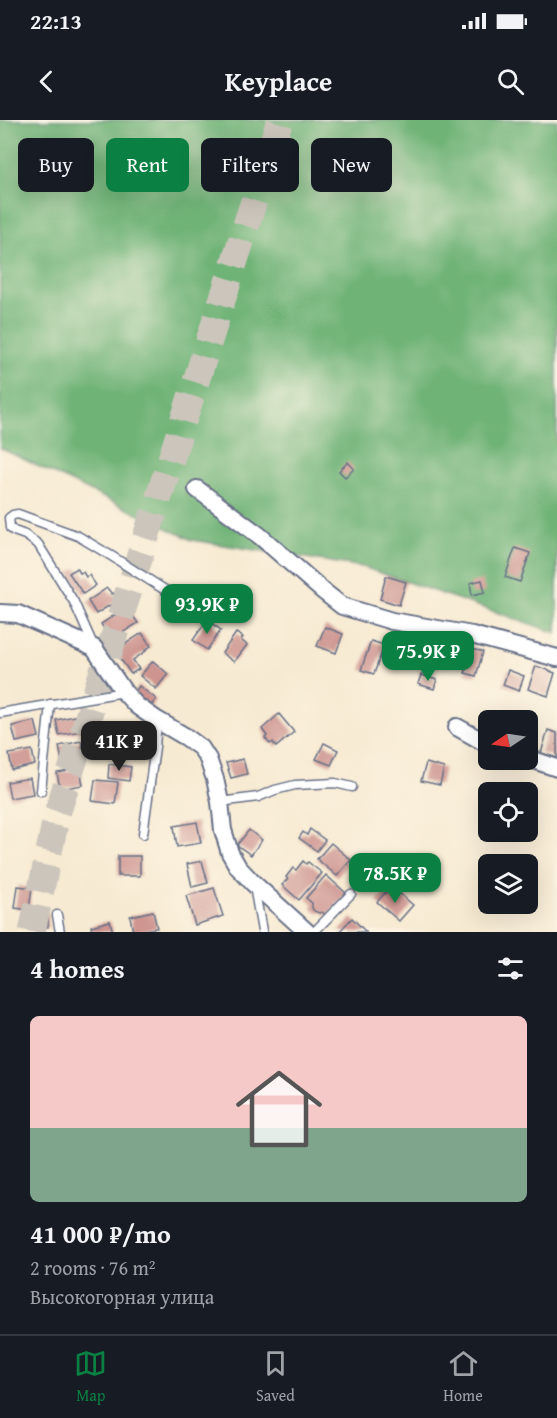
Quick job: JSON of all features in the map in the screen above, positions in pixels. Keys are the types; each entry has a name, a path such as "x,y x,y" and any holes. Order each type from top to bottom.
{"street":[{"path":"197,489 260,536 342,606 392,621 472,635 557,658"},
{"path":"0,613 18,615 94,648 124,692 137,706 201,748 208,759 215,779 223,830 230,853 238,867 307,932"},
{"path":"457,727 478,739"},
{"path":"538,761 557,768"}],"lane":[{"path":"94,648 74,602 38,544 10,528 9,519 13,515 18,514 78,536 187,604"},
{"path":"0,713 124,692"},
{"path":"41,791 50,704"},
{"path":"142,834 157,720"},
{"path":"220,802 258,797 295,785 335,783 352,788"},
{"path":"253,883 262,932"},
{"path":"314,932 351,894"},
{"path":"57,915 60,932"}],"green space":[{"path":"0,120 557,120 557,633 363,567 192,540 0,448"}],"building":[{"path":"348,462 354,469 345,477 339,471"},
{"path":"515,548 530,553 520,582 505,577"},
{"path":"77,568 86,577 89,575 96,585 83,594 69,573"},
{"path":"386,576 406,582 399,605 380,599"},
{"path":"482,580 485,592 472,595 470,583"},
{"path":"107,588 118,600 96,614 88,601"},
{"path":"127,607 138,623 111,640 101,624"},
{"path":"207,620 221,630 207,650 193,640"},
{"path":"325,627 343,634 336,653 317,646"},
{"path":"142,633 151,646 133,660 139,669 131,674 115,651"},
{"path":"236,633 243,637 241,640 247,645 234,662 222,653"},
{"path":"371,641 384,645 374,674 361,670"},
{"path":"472,649 483,652 476,676 465,673"},
{"path":"153,661 168,674 156,689 140,676"},
{"path":"536,666 555,673 548,696 528,689"},
{"path":"508,670 524,676 519,691 503,685"},
{"path":"421,675 437,680 434,689 418,684"},
{"path":"139,686 156,699 149,709 132,696"},
{"path":"279,714 294,732 276,747 273,742 270,744 265,738 267,736 262,729"},
{"path":"79,715 82,731 59,735 56,720"},
{"path":"35,721 39,737 16,742 12,726"},
{"path":"548,730 557,733 557,758 541,753"},
{"path":"81,741 85,757 62,762 59,746"},
{"path":"324,743 338,750 331,765 316,759"},
{"path":"32,750 35,765 12,770 9,754"},
{"path":"243,759 247,774 231,778 226,763"},
{"path":"426,763 444,768 440,785 421,781"},
{"path":"109,764 131,767 129,781 108,778"},
{"path":"80,769 83,785 60,789 57,773"},
{"path":"30,778 33,794 10,798 7,782"},
{"path":"95,780 118,782 115,804 92,801"},
{"path":"197,822 201,843 177,847 174,826"},
{"path":"310,829 325,840 317,851 299,838 303,832 307,835"},
{"path":"249,830 262,840 251,855 237,845"},
{"path":"331,843 351,860 337,876 317,859"},
{"path":"118,856 140,856 140,876 118,876"},
{"path":"202,861 208,883 192,887 187,864"},
{"path":"303,861 306,864 308,862 322,873 299,900 282,885 293,868 296,870"},
{"path":"326,875 347,894 327,916 322,912 314,911 312,903 306,898"},
{"path":"18,886 32,888 29,910 15,908"},
{"path":"391,886 413,905 399,921 377,902"},
{"path":"214,888 223,916 195,925 186,896"},
{"path":"153,911 157,928 133,932 130,916"},
{"path":"28,913 48,913 48,927 28,927"},
{"path":"352,918 366,932 339,932"},
{"path":"110,921 113,932 92,932 91,926"}],"tunnel":[{"path":"32,932 57,814 280,120"}]}
